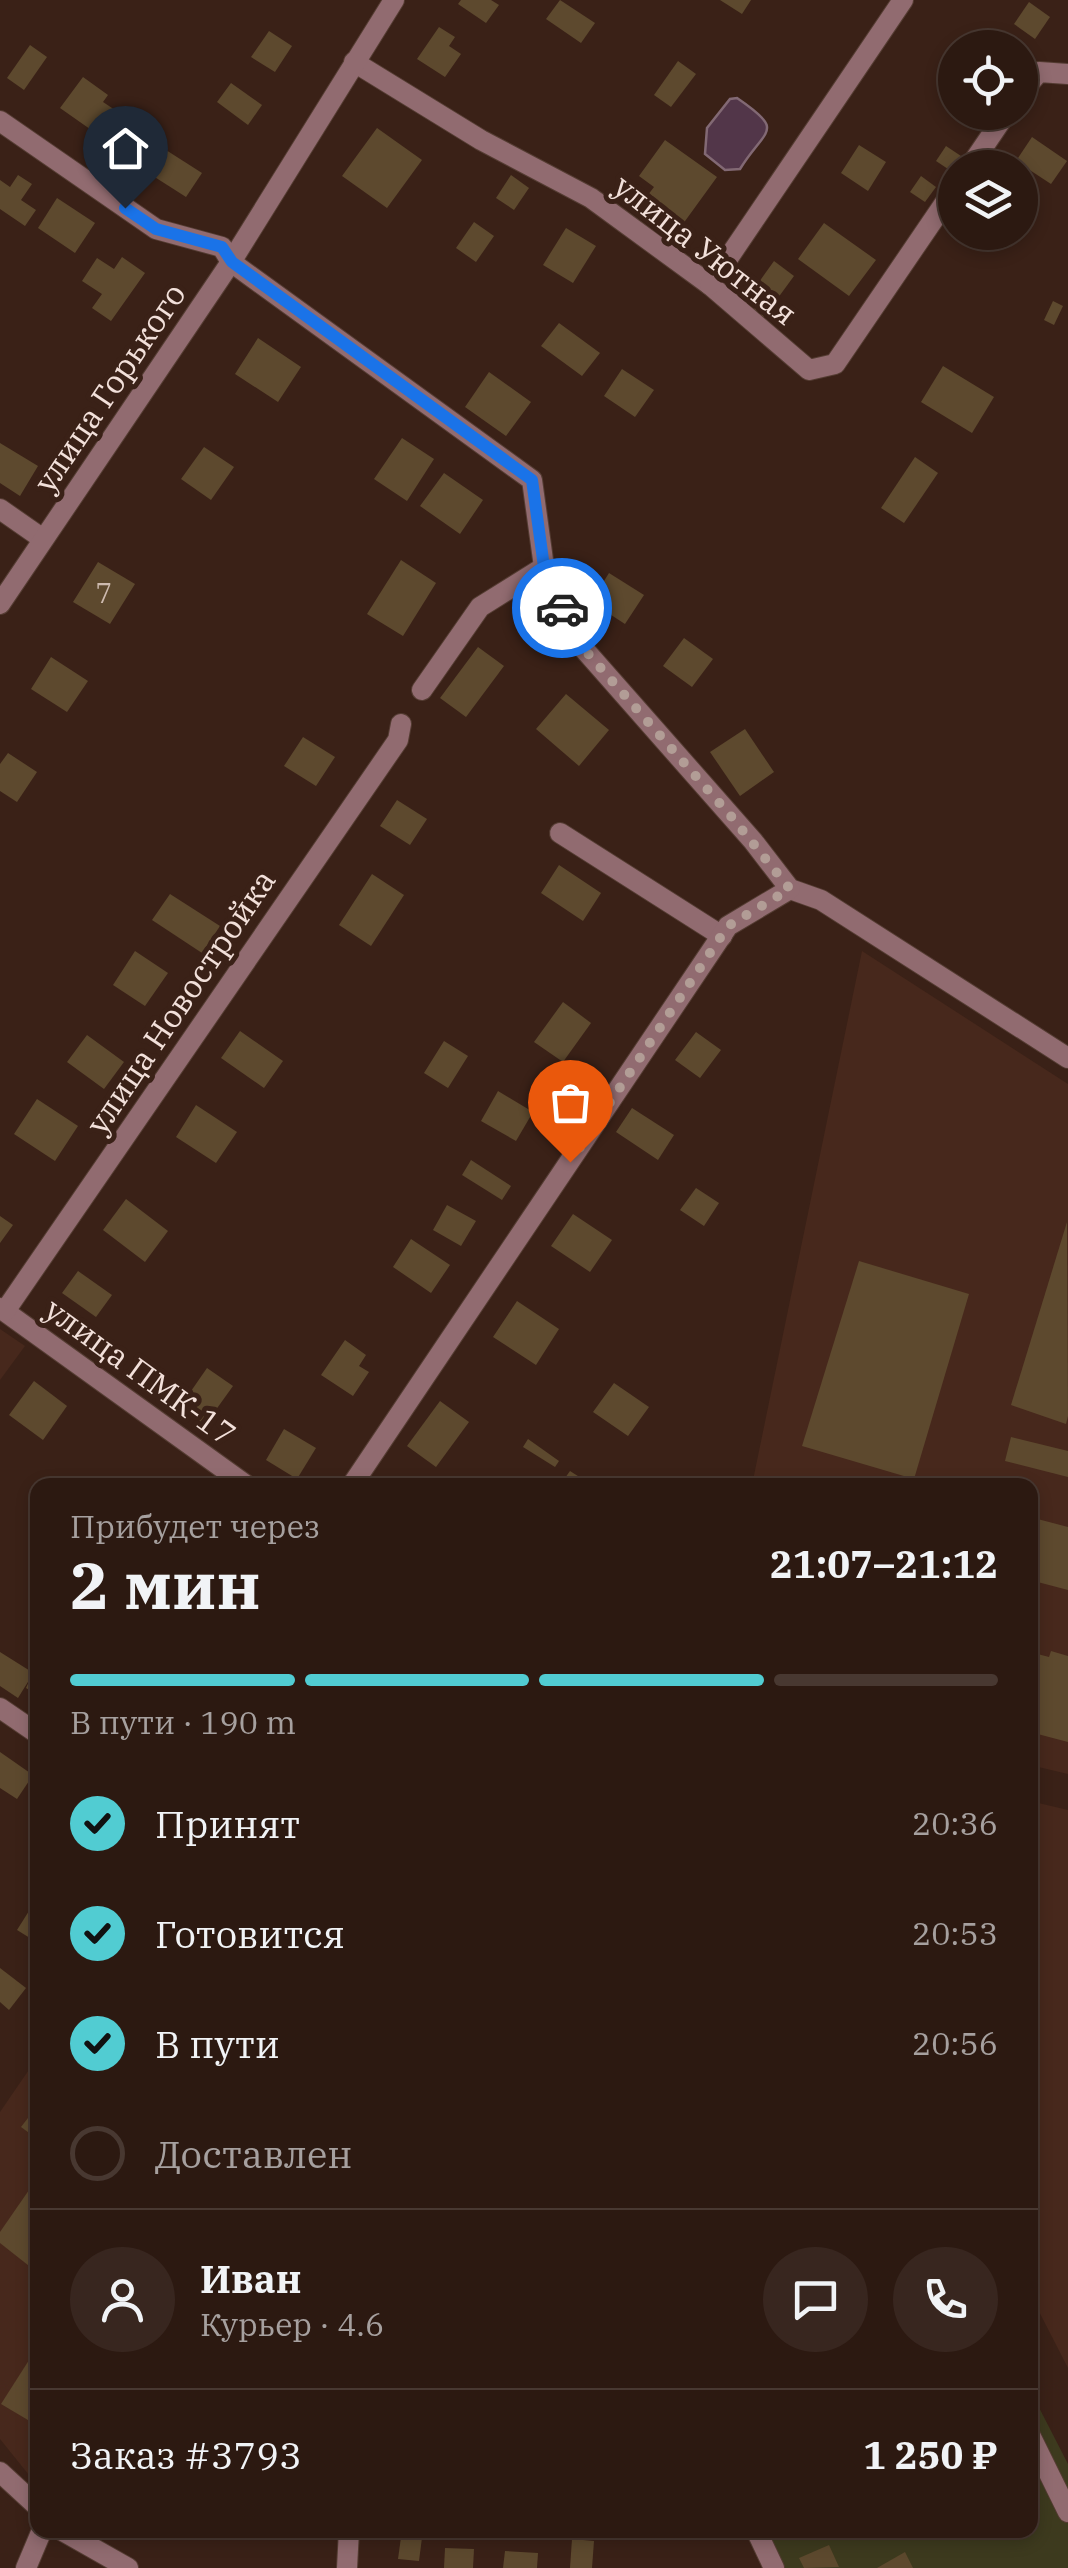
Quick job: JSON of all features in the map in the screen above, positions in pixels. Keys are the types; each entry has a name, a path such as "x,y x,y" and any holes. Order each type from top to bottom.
{"street":[{"name":"улица Горького","path":"0,604 232,262 394,0"},
{"path":"710,284 903,0"},
{"name":"улица Уютная","path":"354,62 481,140 591,198 710,284 809,370 834,364 938,213"},
{"path":"1038,72 1068,74"},
{"path":"0,121 156,229 222,247 232,262 532,480 544,567 576,640 790,889 821,900 1068,1058"},
{"path":"0,509 43,539"},
{"path":"422,690 480,608 544,567"},
{"name":"улица Новостройка","path":"3,1310 398,740 401,724"},
{"path":"560,833 722,936"},
{"path":"357,1478 728,926 790,889"},
{"name":"улица ПМК-17","path":"3,1310 236,1478"},
{"path":"0,1708 30,1729"},
{"path":"1038,2451 1068,2512"},
{"path":"0,2472 30,2500"},
{"path":"26,2568 39,2538"},
{"path":"75,2538 128,2568"},
{"path":"346,2568 348,2538"},
{"path":"760,2538 774,2568"}],"shaded area":[{"path":"737,98 762,118 767,131 740,169 725,170 705,154 707,128 730,99"},
{"path":"862,951 1068,1084 1068,1774 1038,1767 1038,1478 753,1478"},
{"path":"0,1329 25,1346 0,1380"},
{"path":"1038,1803 1068,1810 1068,2368 1038,2310"},
{"path":"30,2068 30,2476 0,2439 0,2112"},
{"path":"1038,2406 1068,2464 1068,2568 782,2568 768,2538 1038,2538"}],"building":[{"path":"461,0 491,0 499,5 486,23 458,4"},
{"path":"560,0 595,23 581,43 546,19"},
{"path":"720,0 751,0 742,14"},
{"path":"1029,2 1050,17 1038,35 1038,30 1022,30 1014,24"},
{"path":"439,27 455,37 449,46 461,54 445,77 417,59"},
{"path":"269,31 292,46 275,72 251,57"},
{"path":"30,45 47,57 24,90 7,78"},
{"path":"678,61 696,74 671,107 654,95"},
{"path":"83,77 108,95 103,102 115,110 97,134 60,108"},
{"path":"231,83 262,105 248,125 217,102"},
{"path":"377,128 422,160 387,208 342,176"},
{"path":"1032,137 1067,161 1051,184 1038,175 1038,150 1023,150"},
{"path":"665,140 717,177 672,239 635,212 654,187 639,176"},
{"path":"859,145 886,162 868,191 841,173"},
{"path":"166,150 202,173 186,197 150,174"},
{"path":"18,175 32,184 21,200 36,210 25,226 0,209 0,180 10,187"},
{"path":"511,175 529,188 514,210 496,198"},
{"path":"921,176 936,187 925,202 910,192"},
{"path":"57,198 95,223 75,253 38,228"},
{"path":"474,222 494,236 476,262 456,248"},
{"path":"824,223 876,260 849,296 798,259"},
{"path":"566,228 596,246 573,283 543,265"},
{"path":"122,257 145,273 111,321 92,308 102,294 82,281 97,258 114,269"},
{"path":"774,261 794,276 761,321 741,307"},
{"path":"1053,301 1063,306 1054,325 1044,320"},
{"path":"559,323 600,353 582,376 541,346"},
{"path":"258,338 301,367 278,402 235,374"},
{"path":"943,366 994,397 972,433 921,402"},
{"path":"622,369 654,390 635,417 604,396"},
{"path":"489,372 531,402 506,436 465,407"},
{"path":"402,438 434,459 407,501 374,479"},
{"path":"0,443 38,466 20,496 0,483"},
{"path":"204,447 234,467 211,500 181,479"},
{"path":"915,457 938,473 904,523 881,508"},
{"path":"444,473 483,500 460,534 420,506"},
{"path":"401,560 436,583 403,636 367,614"},
{"path":"98,562 135,584 110,624 73,602"},
{"path":"609,573 644,595 625,624 591,602"},
{"path":"684,638 713,659 692,687 663,666"},
{"path":"478,647 504,666 466,717 440,698"},
{"path":"51,657 88,681 67,712 31,689"},
{"path":"566,694 609,730 579,766 536,729"},
{"path":"745,729 774,772 740,796 710,752"},
{"path":"303,737 335,757 316,786 284,766"},
{"path":"8,753 37,772 17,802 0,791 0,764"},
{"path":"397,800 427,819 410,845 380,826"},
{"path":"559,865 601,893 583,921 541,893"},
{"path":"372,874 404,895 371,946 339,925"},
{"path":"170,894 220,926 202,953 152,920"},
{"path":"135,951 168,973 145,1006 113,985"},
{"path":"563,1002 591,1023 563,1062 534,1042"},
{"path":"240,1031 283,1061 264,1088 221,1058"},
{"path":"696,1032 721,1050 700,1078 675,1060"},
{"path":"87,1035 124,1062 104,1089 67,1062"},
{"path":"444,1041 468,1056 448,1088 424,1073"},
{"path":"498,1091 533,1112 516,1141 481,1121"},
{"path":"37,1099 78,1126 55,1161 14,1134"},
{"path":"196,1105 237,1132 216,1163 176,1137"},
{"path":"632,1108 674,1135 658,1160 616,1132"},
{"path":"471,1160 511,1186 502,1200 462,1175"},
{"path":"696,1188 719,1203 704,1226 680,1210"},
{"path":"126,1199 168,1231 145,1262 103,1230"},
{"path":"447,1205 476,1221 461,1246 433,1230"},
{"path":"573,1214 612,1240 590,1272 551,1246"},
{"path":"0,1216 13,1225 0,1243"},
{"path":"1067,1222 1068,1416 1066,1424 1011,1405"},
{"path":"411,1239 450,1265 431,1293 393,1267"},
{"path":"859,1261 969,1294 914,1478 802,1446"},
{"path":"78,1271 112,1295 96,1317 62,1293"},
{"path":"517,1301 559,1329 536,1365 493,1337"},
{"path":"345,1340 366,1355 359,1366 369,1372 353,1396 321,1375"},
{"path":"207,1368 233,1386 205,1425 180,1407"},
{"path":"34,1381 67,1406 43,1440 9,1415"},
{"path":"614,1383 649,1407 628,1436 593,1412"},
{"path":"440,1401 469,1422 436,1467 407,1446"},
{"path":"284,1429 316,1448 298,1478 266,1460"},
{"path":"1011,1437 1068,1451 1068,1477 1005,1461"},
{"path":"528,1439 559,1461 555,1467 523,1447"},
{"path":"1038,1519 1068,1527 1068,1590 1038,1582"},
{"path":"1051,1651 1068,1656 1068,1742 1038,1734 1038,1654 1049,1657"},
{"path":"0,1652 30,1671 30,1679 18,1698 0,1686"},
{"path":"0,1752 30,1773 30,1780 17,1799 0,1788"},
{"path":"30,1909 30,1938 17,1930"},
{"path":"0,1968 26,1988 9,2010 0,2002"},
{"path":"30,2115 30,2134 21,2127"},
{"path":"30,2189 30,2267 0,2243 0,2232"},
{"path":"30,2359 30,2421 1,2404"},
{"path":"401,2538 422,2538 419,2561 398,2559"},
{"path":"572,2539 594,2541 592,2568 570,2568"},
{"path":"829,2545 839,2567 804,2568 799,2558"},
{"path":"445,2548 474,2549 473,2568 444,2568"},
{"path":"505,2551 538,2553 537,2568 503,2568"},
{"path":"905,2552 913,2568 877,2568"}],"way so far":[{"path":"562,608 576,640 642,712 790,889 728,926 570,1162"}],"route":[{"path":"125,208 156,229 222,247 232,262 532,480 544,567 562,608"}]}
